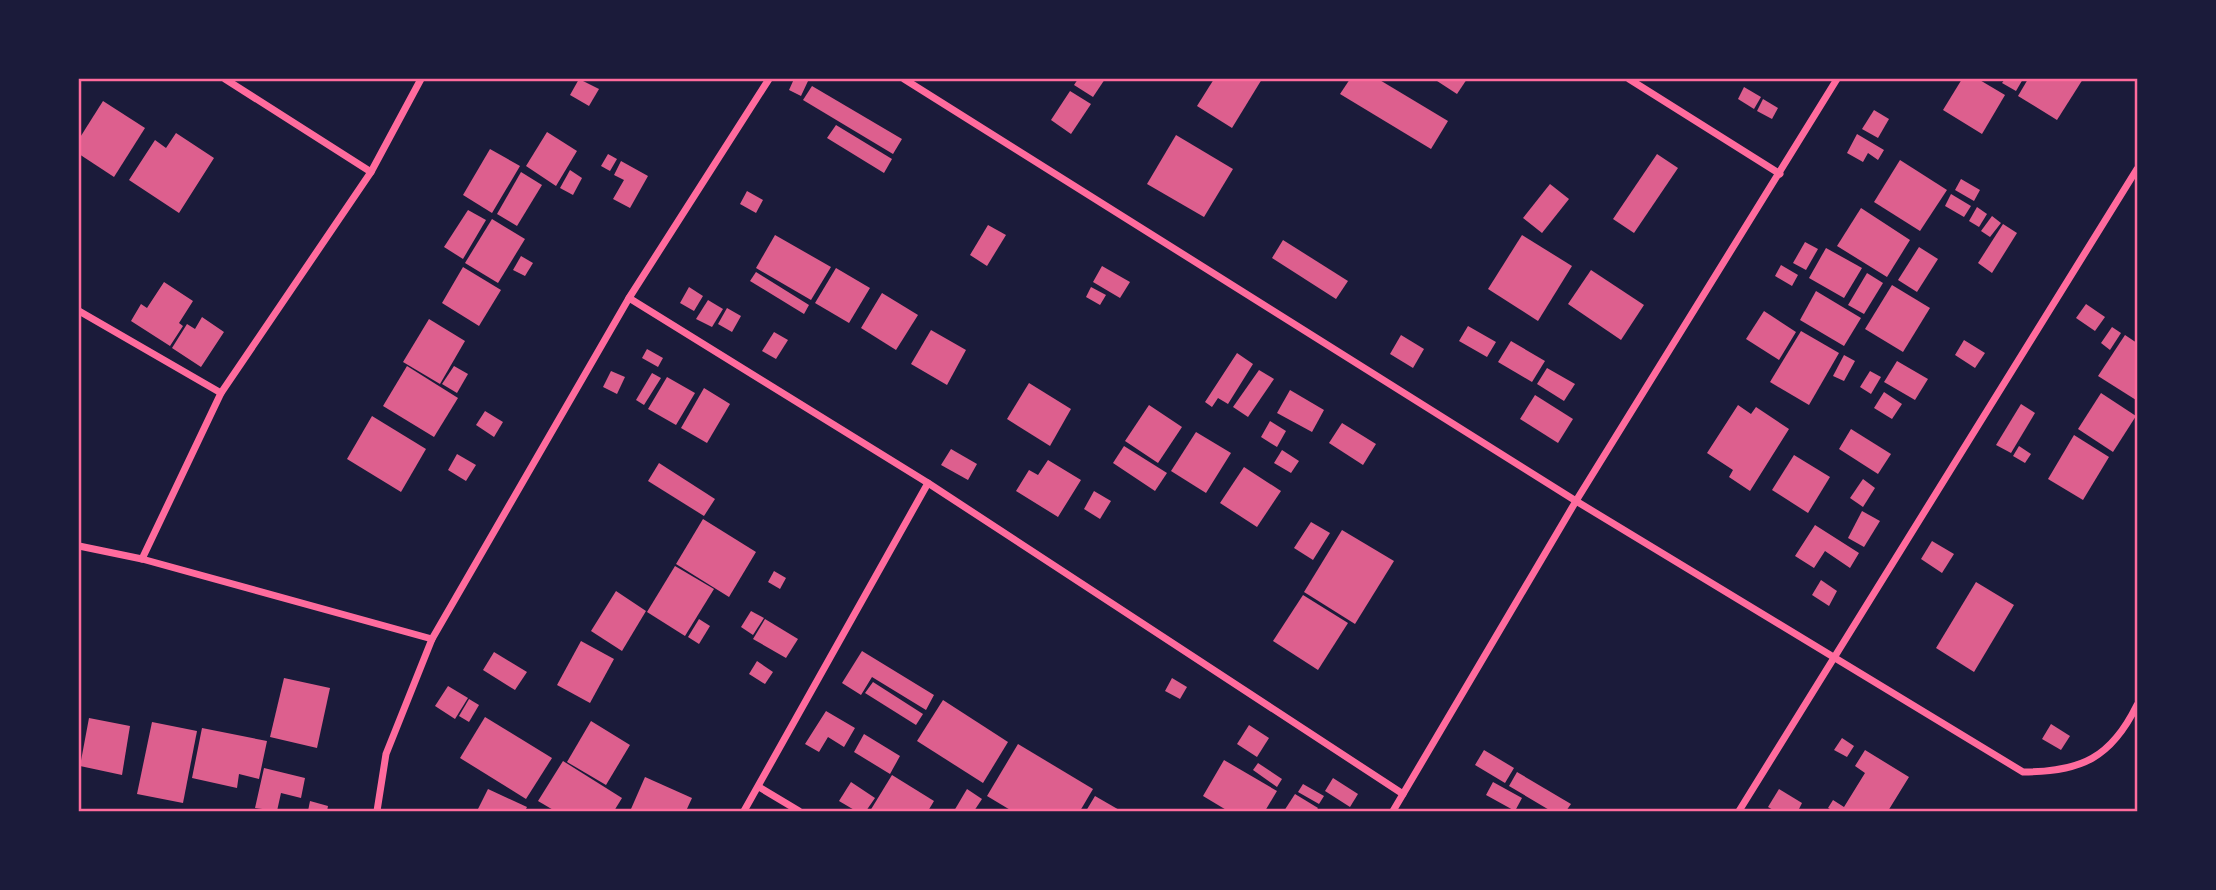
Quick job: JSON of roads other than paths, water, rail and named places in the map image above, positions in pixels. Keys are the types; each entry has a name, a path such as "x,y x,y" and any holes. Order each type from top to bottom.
{"street":[{"path":"225,79 371,172"},
{"path":"142,558 221,393 371,172 421,79"},
{"path":"377,811 386,754 432,639 629,298 769,79"},
{"path":"904,79 1576,501 2023,772 2057,772 2092,761 2124,731 2137,705"},
{"path":"1629,79 1780,174"},
{"path":"1393,811 1576,501 1837,79"},
{"path":"1740,811 2137,169"},
{"path":"629,298 928,483 1403,794"},
{"path":"79,311 221,393"},
{"path":"744,811 760,787 928,483"},
{"path":"79,545 142,558 432,639"},
{"path":"760,787 799,811"}]}
